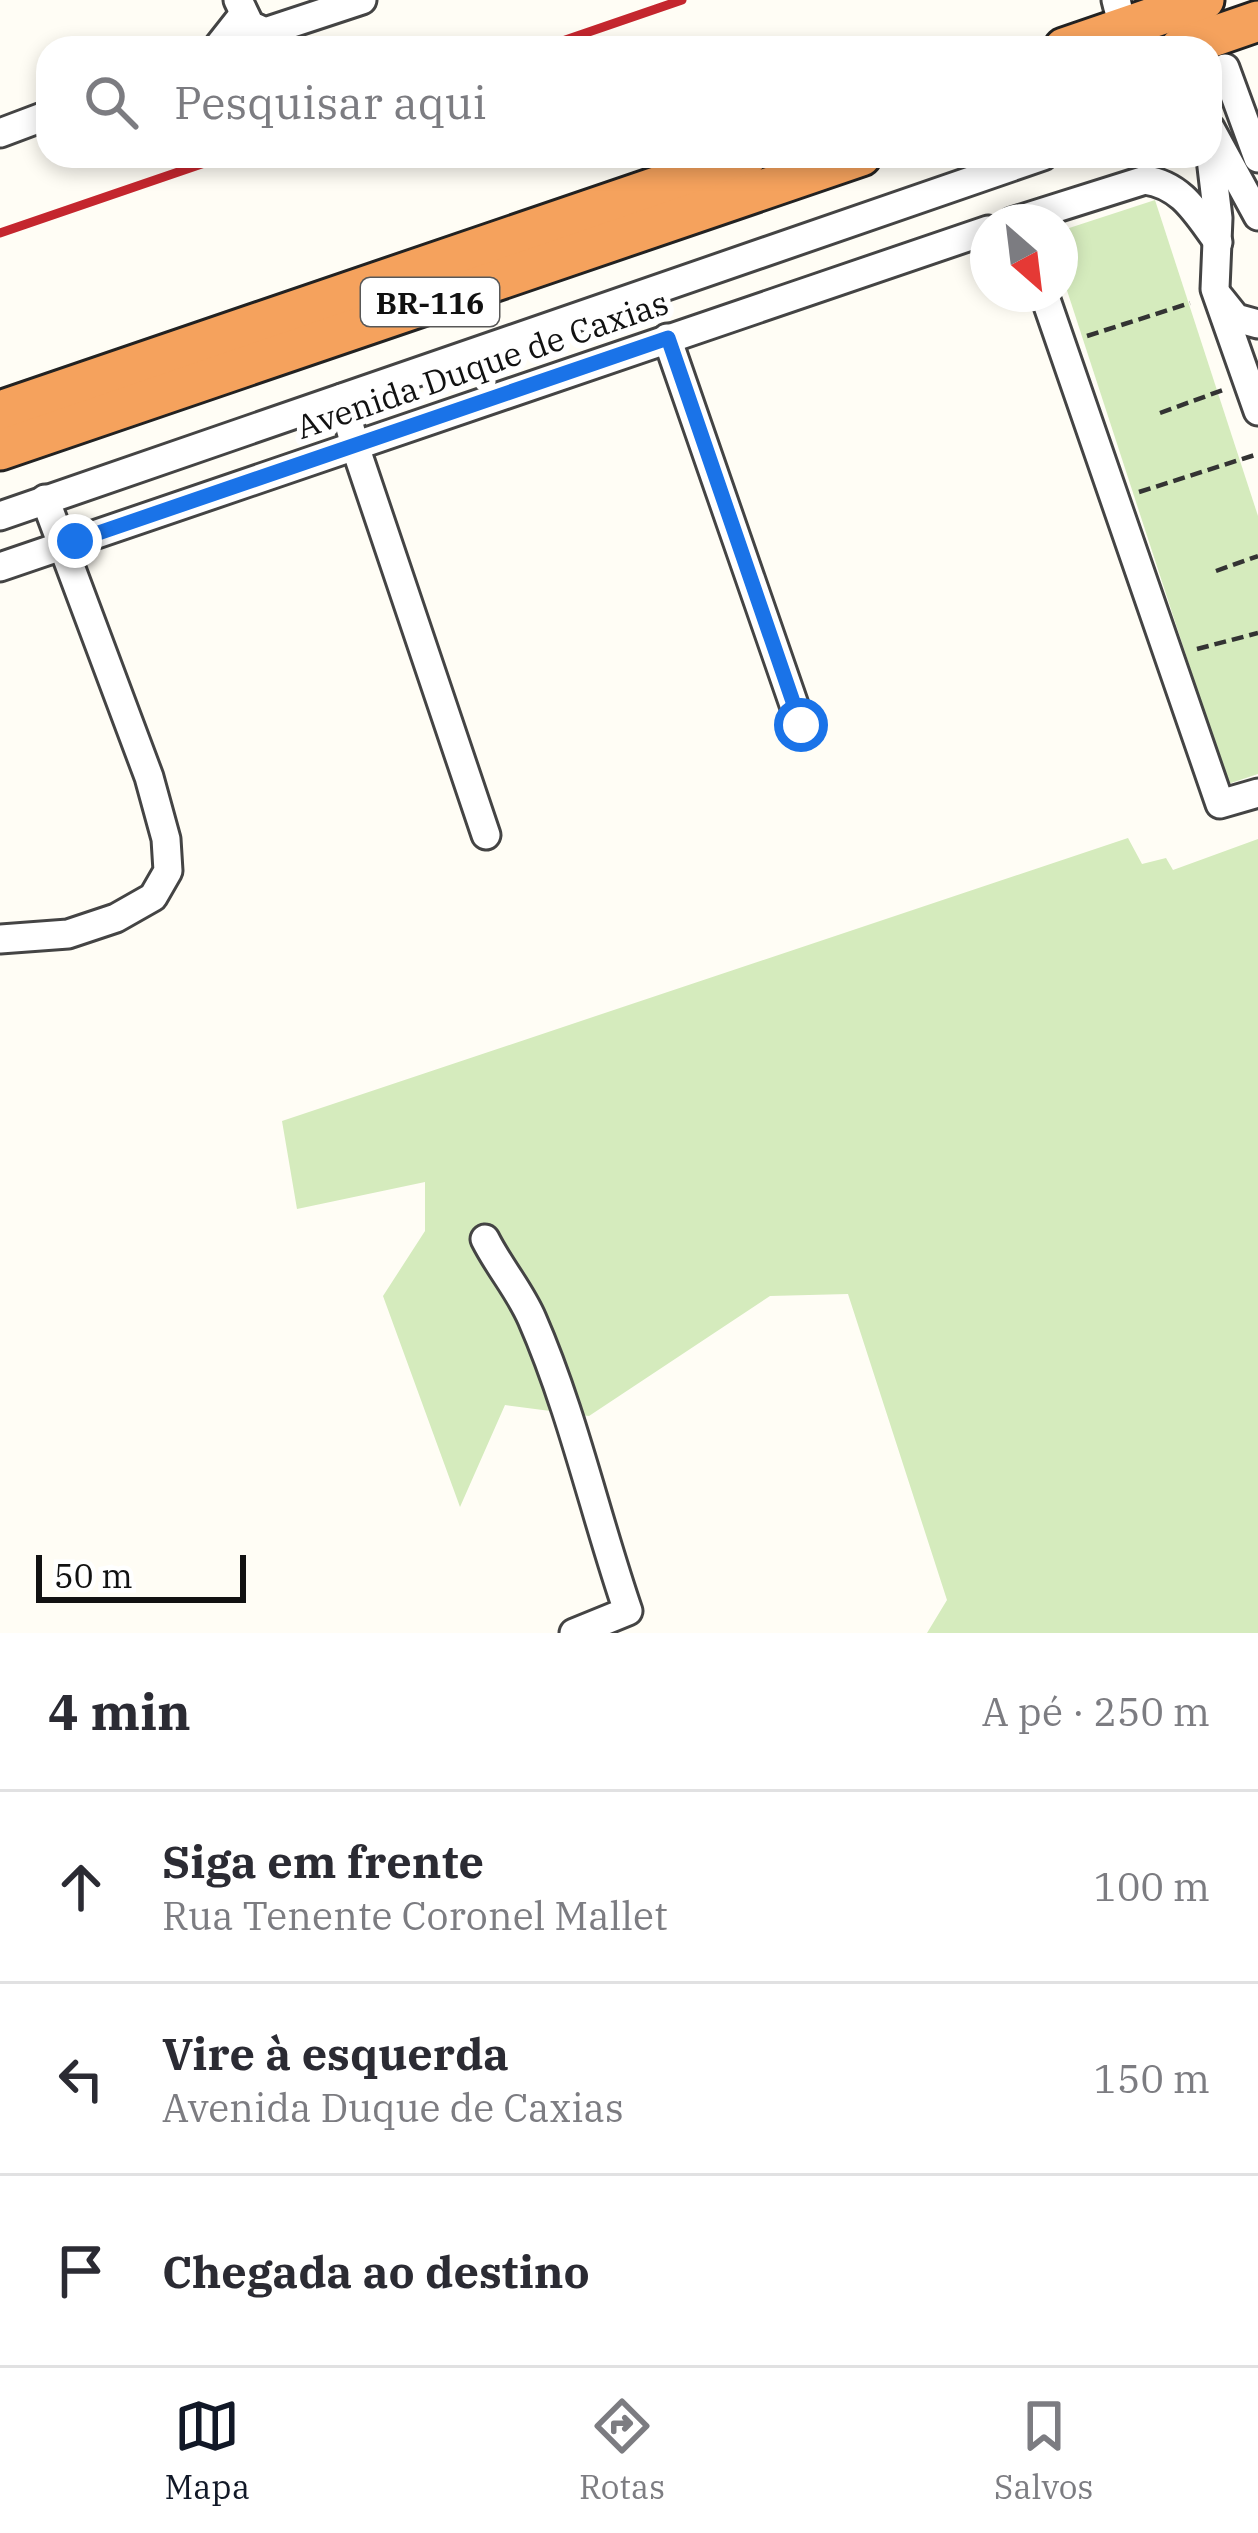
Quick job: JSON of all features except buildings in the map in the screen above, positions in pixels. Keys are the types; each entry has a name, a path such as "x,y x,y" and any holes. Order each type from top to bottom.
{"highway":[{"path":"1099,36 1204,0"},
{"path":"1216,36 1258,22"},
{"name":"BR-116","path":"0,411 712,168"},
{"name":"BR-116","path":"10,449 825,168"}],"street":[{"path":"225,36 241,8 257,31 265,32 362,0"},
{"path":"1239,82 1257,150"},
{"path":"0,133 36,120"},
{"path":"1222,150 1258,216"},
{"name":"Avenida Duque de Caxias","path":"0,516 1009,168"},
{"path":"1212,168 1218,242 1215,289 1258,411"},
{"path":"998,172 1008,204"},
{"path":"1066,204 1124,184 1163,183 1177,191 1218,242"},
{"name":"Avenida Duque de Caxias","path":"0,567 970,236"},
{"path":"1215,289 1236,318 1258,324"},
{"path":"1051,312 1220,804 1258,793"},
{"path":"668,338 801,725"},
{"path":"342,398 485,835"},
{"path":"0,939 68,934 116,918 153,897 168,871 166,838 149,777 45,499"},
{"path":"485,1239 531,1315 572,1426 632,1622 574,1633"}],"path":[{"path":"1064,343 1189,304 1215,289"},
{"path":"1160,413 1248,382"},
{"path":"1117,501 1258,454"},
{"path":"1216,571 1258,556"},
{"path":"1168,658 1258,633"}],"green space":[{"path":"1155,200 1258,516 1258,774 1228,784 1074,312 1078,312 1078,225"},
{"path":"1128,838 1142,864 1166,858 1173,870 1258,839 1258,1633 927,1633 947,1600 848,1294 770,1296 589,1416 505,1405 460,1507 383,1296 425,1231 425,1182 297,1209 282,1121"}],"railway":[{"path":"577,36 682,0"},
{"path":"0,233 190,168"}],"route":[{"path":"75,541 668,338 801,725"}]}
